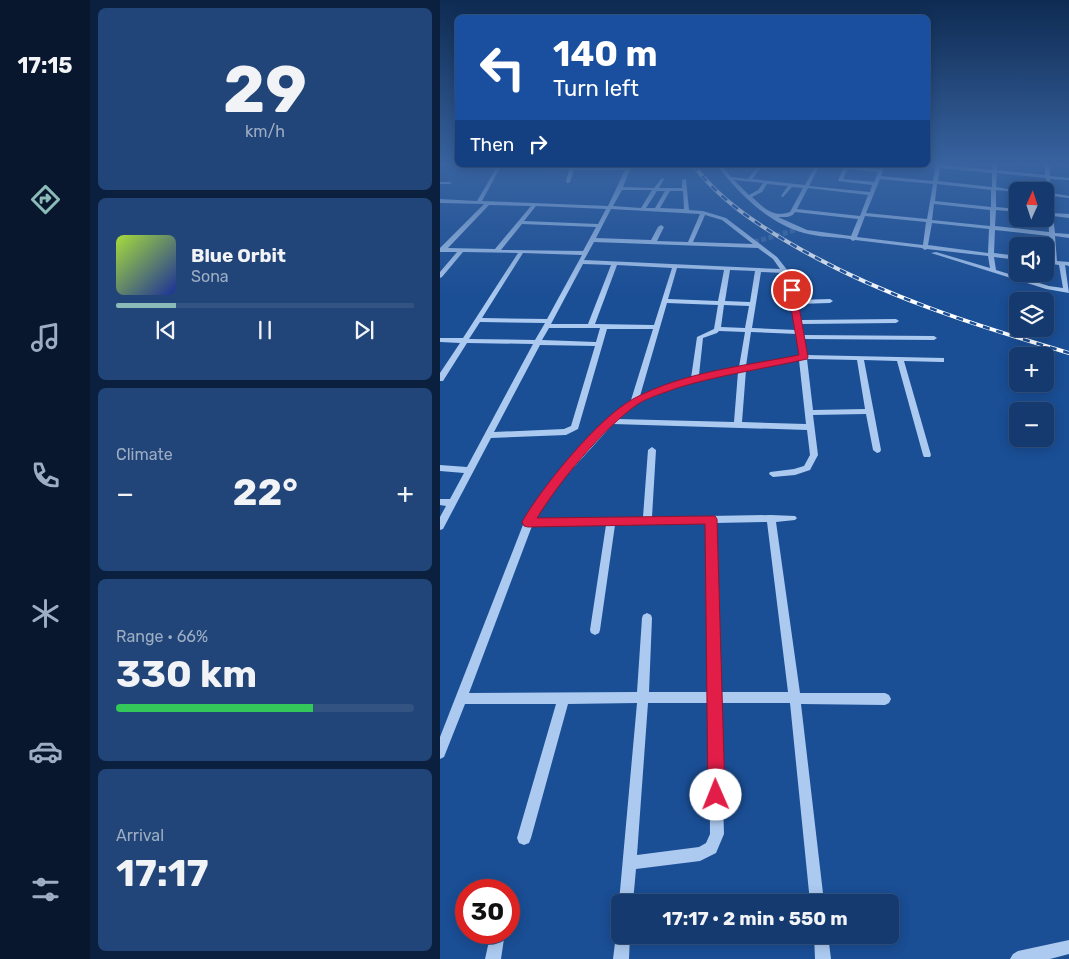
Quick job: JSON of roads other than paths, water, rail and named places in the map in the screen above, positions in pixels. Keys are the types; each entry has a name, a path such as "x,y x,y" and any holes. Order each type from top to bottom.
{"street":[{"path":"442,250 482,209"},
{"path":"497,251 531,209"},
{"path":"440,526 608,209"},
{"path":"654,209 703,212 724,220 775,258 785,271 801,335 814,455 811,464 807,468 795,472 773,474"},
{"path":"764,209 792,227 806,232 1009,257"},
{"path":"853,239 866,209"},
{"path":"925,248 931,209"},
{"path":"993,271 994,209"},
{"path":"772,215 790,214 794,210 929,221 1069,236"},
{"path":"690,243 703,212"},
{"path":"1054,215 1069,216"},
{"path":"520,222 599,226"},
{"path":"653,242 661,226"},
{"path":"1051,228 1052,237"},
{"path":"592,240 760,246"},
{"path":"910,246 1048,288 1068,291 1066,263 1054,262"},
{"path":"442,250 585,253"},
{"path":"440,276 462,250"},
{"path":"440,379 522,251"},
{"path":"580,262 785,271"},
{"path":"592,326 614,263"},
{"path":"635,402 675,266"},
{"path":"695,379 700,338 716,332 717,329 727,269"},
{"path":"738,425 742,369 758,270"},
{"path":"665,301 752,304"},
{"path":"794,302 830,301"},
{"path":"477,320 592,326 657,327"},
{"path":"798,322 896,321"},
{"path":"488,435 571,430 577,422 604,326"},
{"path":"717,329 801,335 934,338"},
{"path":"440,340 599,344"},
{"path":"440,753 528,522 546,493 611,421 635,402 658,391 695,379 804,357 941,360"},
{"path":"860,358 877,450"},
{"path":"900,359 927,455"},
{"path":"809,413 870,411"},
{"path":"611,421 810,427"},
{"path":"647,520 652,450"},
{"path":"440,468 470,470"},
{"path":"440,502 452,503"},
{"path":"771,518 795,698 816,894"},
{"path":"528,522 792,518"},
{"path":"629,862 700,854 711,848 717,834 711,519"},
{"path":"595,630 611,521"},
{"path":"627,894 647,618"},
{"path":"461,698 714,697 885,699"},
{"path":"524,838 564,698"},
{"path":"493,959 496,944"},
{"path":"621,959 622,944"},
{"path":"822,944 823,959"},
{"path":"1018,959 1052,955 1069,947"}],"tunnel":[{"path":"754,242 799,229"}],"railway":[{"path":"737,209 779,237 826,263 893,294 963,320 1069,353"}]}
